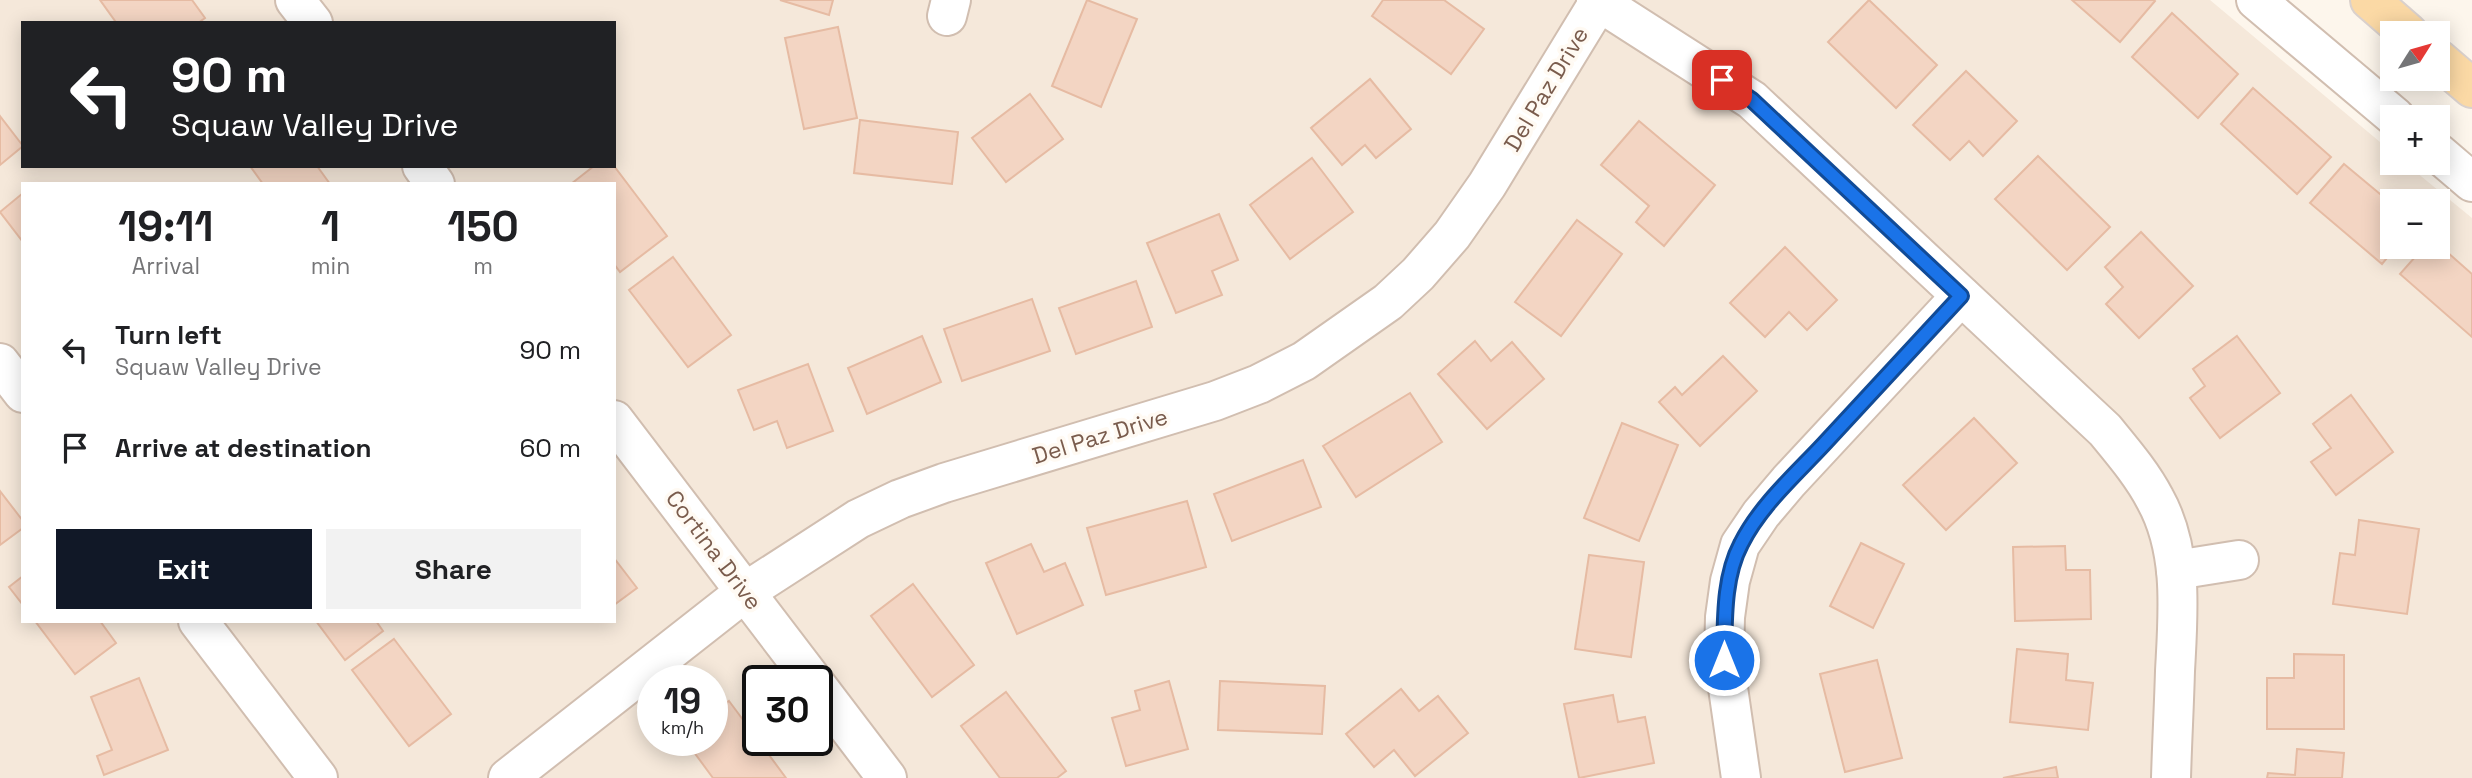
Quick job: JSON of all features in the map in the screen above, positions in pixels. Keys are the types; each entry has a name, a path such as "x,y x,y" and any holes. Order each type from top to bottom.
{"main road":[{"path":"2370,0 2395,21"},
{"path":"2450,69 2472,88"}],"street":[{"path":"295,0 311,21"},
{"path":"2256,0 2381,105"},
{"path":"1598,1 1752,100 2105,430 2133,463 2156,500 2170,535 2176,570 2178,620 2171,778"},
{"name":"Del Paz Drive","path":"508,778 745,592 858,519 900,499 1215,401 1259,384 1304,361 1343,335 1388,302 1418,274 1452,235 1487,185 1598,1"},
{"path":"2450,163 2472,182"},
{"path":"1741,778 1724,660 1725,617 1730,581 1740,545 1761,514 1789,481 1961,296"},
{"path":"0,363 21,390"},
{"name":"Cortina Drive","path":"616,423 801,665"},
{"path":"2176,570 2239,560"},
{"path":"200,623 318,778"},
{"path":"833,707 887,778"}],"shaded area":[{"path":"0,0 2210,0 2380,142 2380,175 2420,175 2437,189 2380,189 2380,259 2450,259 2450,200 2472,218 2472,778 0,778"}],"building":[{"path":"100,0 192,0 205,18 201,21 115,21"},
{"path":"780,0 833,0 829,15"},
{"path":"1087,0 1137,19 1101,107 1052,86"},
{"path":"1383,0 1444,0 1484,29 1451,74 1372,16"},
{"path":"1869,0 1937,65 1896,108 1828,42"},
{"path":"2072,0 2154,0 2155,1 2120,42"},
{"path":"2172,13 2238,74 2198,118 2132,57"},
{"path":"838,27 857,118 804,129 785,38"},
{"path":"1966,71 2017,121 1983,156 1969,141 1950,160 1913,125"},
{"path":"1370,79 1411,129 1376,158 1365,145 1342,165 1311,128"},
{"path":"2253,88 2331,157 2297,194 2221,124"},
{"path":"1030,94 1063,139 1006,182 972,138"},
{"path":"0,116 21,143 21,148 0,165"},
{"path":"860,120 958,132 952,184 854,173"},
{"path":"1639,121 1715,185 1664,246 1636,222 1649,206 1601,165"},
{"path":"2038,156 2110,227 2067,270 1995,199"},
{"path":"1312,158 1353,212 1290,259 1250,205"},
{"path":"2344,164 2380,194 2380,259 2386,259 2382,264 2310,203"},
{"path":"251,168 318,168 329,182 262,182"},
{"path":"591,168 616,168 667,236 620,272 616,267 616,182 574,182"},
{"path":"21,195 21,239 0,212"},
{"path":"1219,214 1238,260 1212,271 1222,295 1176,313 1147,243"},
{"path":"1577,220 1622,254 1561,336 1515,302"},
{"path":"2141,232 2193,286 2139,338 2106,304 2123,287 2105,267"},
{"path":"1785,247 1837,300 1807,330 1789,312 1765,337 1730,303"},
{"path":"2450,255 2472,274 2472,337 2400,274 2413,259 2450,259"},
{"path":"673,257 731,335 688,367 629,290"},
{"path":"1136,281 1152,327 1076,354 1059,308"},
{"path":"1032,299 1050,351 962,381 944,329"},
{"path":"922,336 941,382 867,414 848,368"},
{"path":"2237,336 2280,393 2220,438 2190,398 2205,386 2193,369"},
{"path":"1475,341 1491,361 1512,342 1544,379 1487,429 1438,374"},
{"path":"1723,356 1757,391 1700,446 1659,402 1675,387 1682,395"},
{"path":"808,364 833,431 787,448 777,421 754,430 738,390"},
{"path":"1410,393 1442,442 1356,497 1323,446"},
{"path":"2351,395 2393,452 2336,495 2311,462 2331,448 2313,424"},
{"path":"1974,418 2017,463 1946,530 1903,485"},
{"path":"1622,423 1678,445 1639,541 1584,518"},
{"path":"1303,460 1321,507 1232,541 1214,494"},
{"path":"0,491 21,518 21,529 0,545"},
{"path":"1187,501 1206,567 1106,595 1087,528"},
{"path":"2359,520 2419,529 2407,614 2333,604 2340,553 2355,555"},
{"path":"1861,543 1904,564 1873,628 1830,606"},
{"path":"1031,544 1044,572 1065,563 1083,605 1017,634 986,563"},
{"path":"2065,546 2066,570 2090,570 2091,619 2015,621 2013,547"},
{"path":"1589,555 1644,562 1631,657 1575,649"},
{"path":"616,561 637,588 616,604"},
{"path":"21,578 21,602 9,587"},
{"path":"913,584 974,665 932,697 871,616"},
{"path":"37,623 101,623 116,643 75,674"},
{"path":"317,623 377,623 383,631 345,660"},
{"path":"394,639 451,714 409,746 352,670"},
{"path":"2017,649 2068,654 2066,680 2093,683 2088,730 2010,722"},
{"path":"2294,654 2344,655 2344,729 2267,729 2267,678 2294,678"},
{"path":"1877,660 1902,758 1845,772 1820,674"},
{"path":"139,678 168,750 104,775 97,756 112,750 91,697"},
{"path":"1169,681 1188,749 1126,766 1112,718 1140,710 1135,691"},
{"path":"1220,681 1325,686 1322,734 1218,730"},
{"path":"1401,689 1419,711 1438,696 1468,733 1415,776 1394,750 1374,767 1346,734"},
{"path":"1006,692 1066,771 1057,778 1000,778 961,726"},
{"path":"1613,695 1618,722 1645,717 1654,763 1579,778 1564,704"},
{"path":"728,702 742,719 742,756 770,756 786,778 713,778 697,756 728,756"},
{"path":"2297,749 2344,753 2342,778 2267,778 2268,773 2295,775"},
{"path":"2056,767 2058,778 2003,778"}],"route":[{"path":"1722,80 1752,100 1961,296 1789,481 1761,514 1740,545 1730,581 1725,617 1724,660"}]}
